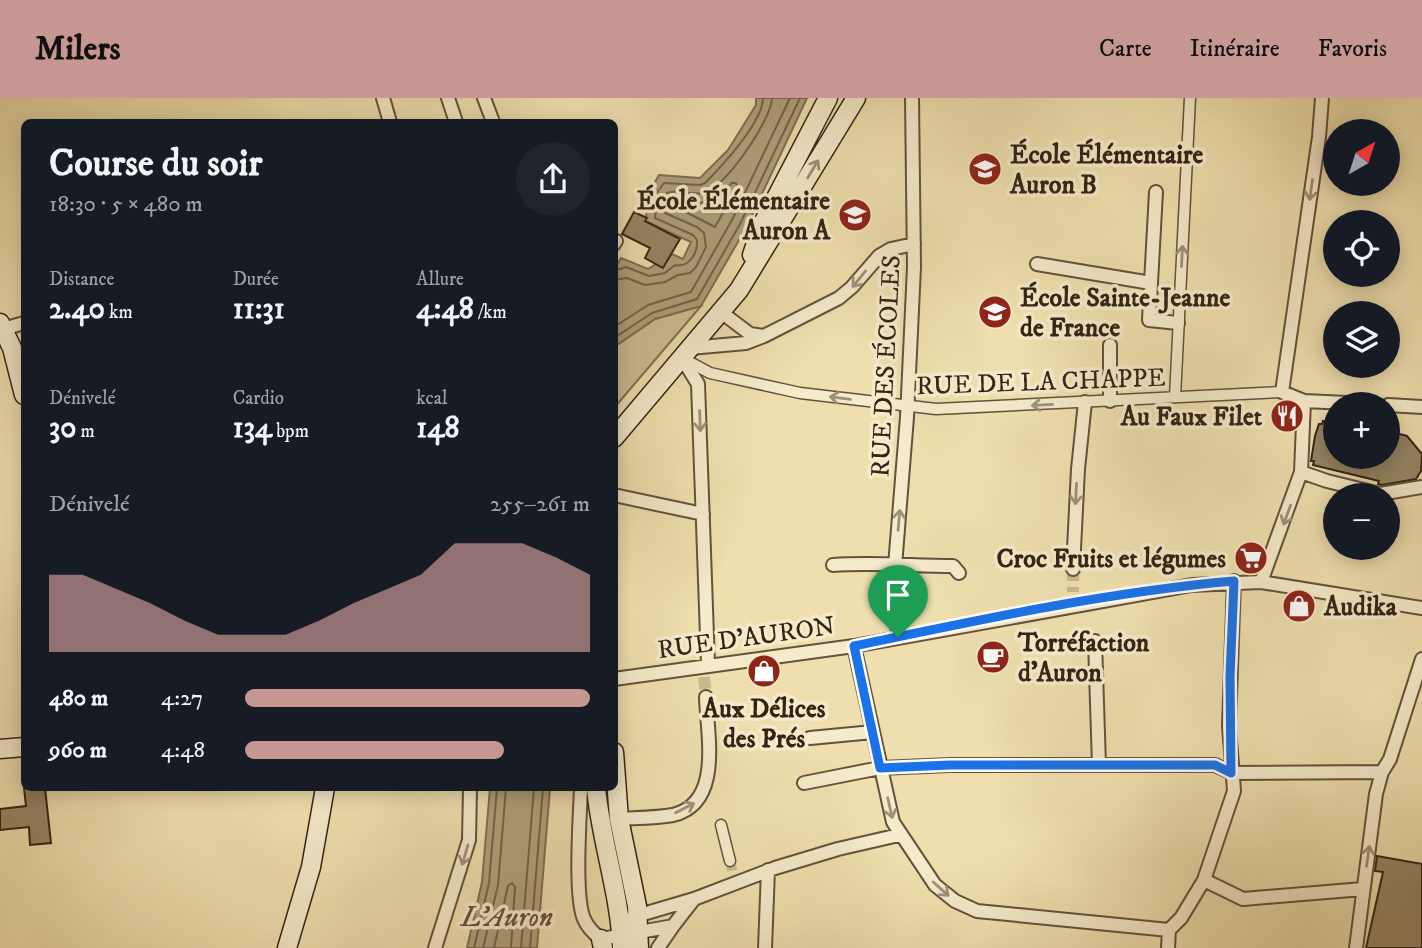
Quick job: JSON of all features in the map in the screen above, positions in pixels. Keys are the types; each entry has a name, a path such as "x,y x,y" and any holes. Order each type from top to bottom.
{"main road":[{"path":"740,290 762,225 828,98"},
{"path":"618,433 740,290 856,98"},
{"path":"1,326 12,348 21,383"},
{"path":"0,749 21,747"},
{"path":"287,948 311,867 324,791"},
{"path":"596,791 600,824 630,933"},
{"path":"617,791 630,933"}],"street":[{"path":"383,98 389,119"},
{"path":"448,98 455,119"},
{"path":"484,98 492,119"},
{"name":"RUE DES ÉCOLES","path":"898,637 895,566 908,407 914,244 912,98"},
{"path":"1175,397 1190,98"},
{"path":"1322,98 1319,137 1282,392 1304,401 1323,402"},
{"path":"1156,192 1149,320 1178,323"},
{"path":"705,669 698,384 686,353 746,343 764,336 839,298 879,256 904,245 914,244"},
{"path":"1037,264 1151,283"},
{"path":"721,312 750,334 764,336"},
{"path":"1,326 21,323"},
{"path":"1110,345 1110,401"},
{"name":"RUE DE LA CHAPPE","path":"686,353 710,373 800,393 908,407 988,408 1282,392"},
{"path":"1261,582 1301,472 1304,401"},
{"path":"1073,569 1078,469 1085,402"},
{"path":"1400,406 1422,407"},
{"path":"1301,472 1380,494 1422,487"},
{"path":"618,496 703,514"},
{"path":"834,565 875,562 895,566 953,566 959,573"},
{"path":"1168,948 1169,930 1181,918 1204,880 1234,791 1231,773 1230,677 1234,581"},
{"name":"RUE D'AURON","path":"618,679 705,669 854,646 1073,598 1234,581 1261,582 1422,608"},
{"path":"1095,641 1100,765"},
{"path":"854,646 893,822 935,885 955,901 977,911 1169,930"},
{"path":"1356,948 1382,772 1390,759 1422,659"},
{"path":"619,819 673,814 701,799 709,761 706,696"},
{"path":"810,738 873,732"},
{"path":"804,783 880,768 1215,765 1231,773 1382,772"},
{"path":"435,948 469,840 470,791"},
{"path":"581,791 582,916 590,931 602,943 630,933 734,877 900,835"},
{"path":"721,825 730,861"},
{"path":"765,948 768,870"},
{"path":"1204,880 1243,899 1363,889"},
{"path":"658,948 694,899"},
{"path":"630,933 673,926"}],"shaded area":[{"path":"701,306 618,403 618,344 655,319"}],"water":[{"path":"756,98 807,98 746,228 701,306 655,319 618,344 618,263 621,258 648,269 656,264 661,267 672,254 683,259 691,242 645,221 651,189 659,175 700,178 728,150 756,105"},
{"name":"L'Auron","path":"490,791 550,791 537,948 467,948 482,882"}],"building":[{"path":"634,212 647,218 645,221 680,239 663,268 645,258 650,248 622,234"},
{"path":"1323,421 1323,467 1313,465 1314,461 1311,461 1315,436 1319,424"},
{"path":"1400,434 1407,436 1422,454 1421,471 1416,479 1393,483 1378,483 1379,481 1330,469 1400,469"},
{"path":"24,791 45,791 51,843 30,845 29,827 0,830 0,809 26,806"},
{"path":"1377,856 1422,864 1422,948 1366,948 1383,872 1375,871"}],"tunnel":[{"path":"1073,569 1073,592"},
{"path":"704,677 706,697"},
{"path":"730,861 733,874"}],"place":[{"name":"École Élémentaire Auron B","path":"985,169"},
{"name":"École Élémentaire Auron A","path":"855,215"},
{"name":"École Sainte-Jeanne de France","path":"995,312"},
{"name":"Au Faux Filet","path":"1287,416"},
{"name":"Croc Fruits et légumes","path":"1251,558"},
{"name":"Audika","path":"1299,606"},
{"name":"Torréfaction d'Auron","path":"993,657"},
{"name":"Aux Délices des Prés","path":"764,671"}],"route":[{"path":"1234,581 1229,726 1231,773 1215,765 950,765 880,768 854,646 898,637 1144,592 1234,581"}]}
